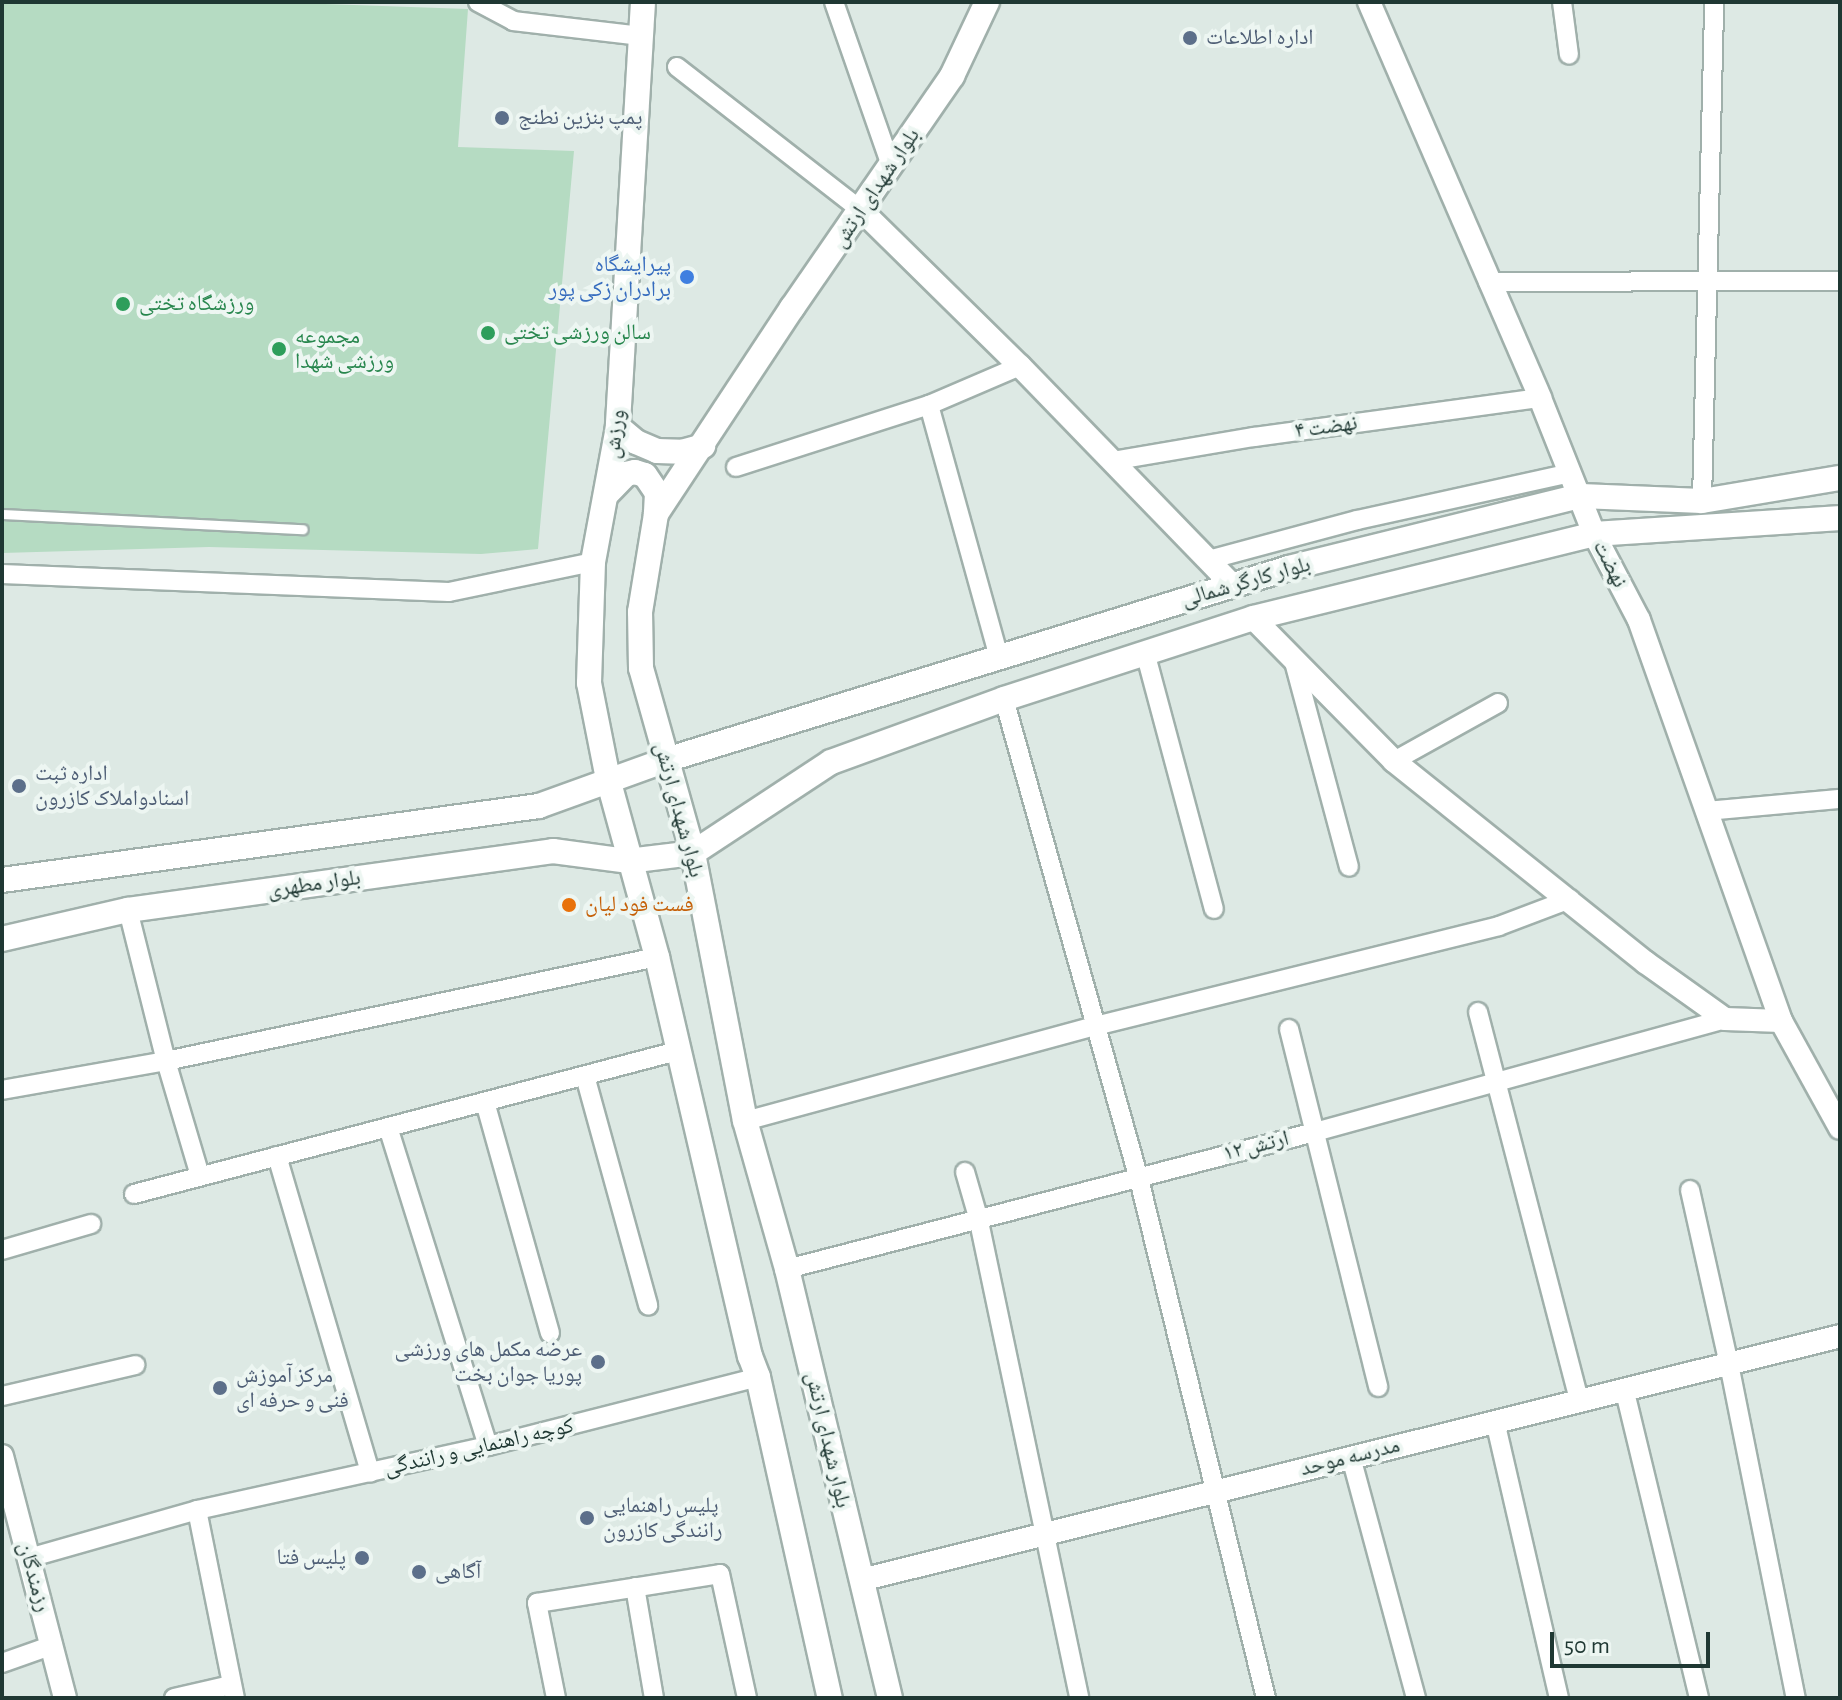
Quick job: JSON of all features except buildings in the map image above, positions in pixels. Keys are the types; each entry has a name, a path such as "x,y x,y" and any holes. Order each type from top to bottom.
{"main road":[{"name":"ورزش","path":"628,861 589,683 593,562 618,427 643,2"},
{"name":"بلوار شهدای ارتش","path":"890,1698 787,1269 745,1121 693,853 641,668 640,612 656,514 792,308 952,76 987,2"},
{"path":"618,427 636,442 657,451 681,452 703,446"},
{"path":"606,495 626,474 635,472 645,475 657,493 656,514"},
{"name":"بلوار کارگر شمالی","path":"666,760 1232,585 1581,496 1702,501 1840,478"},
{"name":"بلوار کارگر شمالی","path":"693,853 831,762 1004,699 1253,618 1594,534 1840,518"},
{"name":"بلوار مطهری","path":"2,880 539,806 666,760"},
{"name":"بلوار مطهری","path":"2,939 128,910 553,851 628,861 693,853"},
{"path":"628,861 657,957 750,1356 758,1377 830,1698"}],"street":[{"path":"478,2 513,21 641,36"},
{"path":"834,2 891,166"},
{"name":"نهضت","path":"1369,2 1540,398 1594,534 1639,620 1781,1021 1840,1128"},
{"path":"1562,2 1569,55"},
{"path":"1702,501 1714,2"},
{"path":"677,67 861,210 1020,366 1232,585"},
{"path":"1488,282 1840,281"},
{"path":"736,467 929,405 1020,366"},
{"name":"نهضت ۴","path":"1112,461 1254,437 1540,398"},
{"path":"929,405 999,657"},
{"path":"1208,560 1357,520 1571,473"},
{"path":"2,574 449,592 593,562"},
{"path":"1253,618 1394,761 1645,962 1725,1019 1781,1021"},
{"path":"1145,652 1214,909"},
{"path":"1293,658 1349,867"},
{"path":"1004,699 1138,1175 1266,1698"},
{"path":"1394,761 1498,703"},
{"path":"1707,811 1840,799"},
{"path":"745,1121 1095,1026 1499,926 1570,899"},
{"path":"128,910 166,1061 200,1176"},
{"path":"2,1090 166,1061 657,957"},
{"path":"1478,1012 1579,1400"},
{"name":"ارتش ۱۲","path":"787,1269 1138,1175 1315,1132 1725,1019"},
{"path":"1289,1029 1378,1387"},
{"path":"134,1194 677,1051"},
{"path":"585,1076 648,1305"},
{"path":"485,1102 550,1333"},
{"path":"388,1127 488,1446"},
{"path":"277,1156 370,1473"},
{"path":"965,1172 978,1217 1079,1698"},
{"path":"1690,1190 1729,1364 1796,1698"},
{"path":"2,1250 91,1224"},
{"name":"مدرسه موحد","path":"861,1580 1840,1336"},
{"path":"2,1396 135,1365"},
{"name":"کوچه راهنمایی و رانندگی","path":"29,1558 197,1510 488,1446 758,1377"},
{"path":"1625,1392 1699,1698"},
{"path":"1495,1421 1559,1698"},
{"name":"رزمندگان","path":"2,1456 65,1698"},
{"path":"1351,1457 1416,1698"},
{"path":"174,1698 233,1691 197,1510"},
{"path":"556,1698 537,1603 720,1574 747,1698"},
{"path":"635,1587 654,1698"},
{"path":"2,1663 53,1645"}],"lane":[{"path":"2,514 303,529"}],"green space":[{"name":"مجموعه ورزشی شهدا","path":"2,2 268,2 468,9 458,147 574,151 538,549 481,554 209,547 2,553"}],"place":[{"name":"اداره اطلاعات","path":"1190,38"},
{"name":"پمپ بنزین نطنج","path":"502,118"},
{"name":"پیرایشگاه برادران زکی پور","path":"687,277"},
{"name":"ورزشگاه تختی","path":"123,304"},
{"name":"سالن ورزشی تختی","path":"488,333"},
{"name":"مجموعه ورزشی شهدا","path":"279,349"},
{"name":"اداره ثبت اسنادواملاک کازرون","path":"19,786"},
{"name":"فست فود لیان","path":"569,905"},
{"name":"عرضه مکمل های ورزشی پوریا جوان بخت","path":"598,1362"},
{"name":"مرکز آموزش فنی و حرفه ای","path":"220,1388"},
{"name":"پلیس راهنمایی رانندگی کازرون","path":"587,1518"},
{"name":"پلیس فتا","path":"362,1558"},
{"name":"آگاهی","path":"419,1572"}]}
